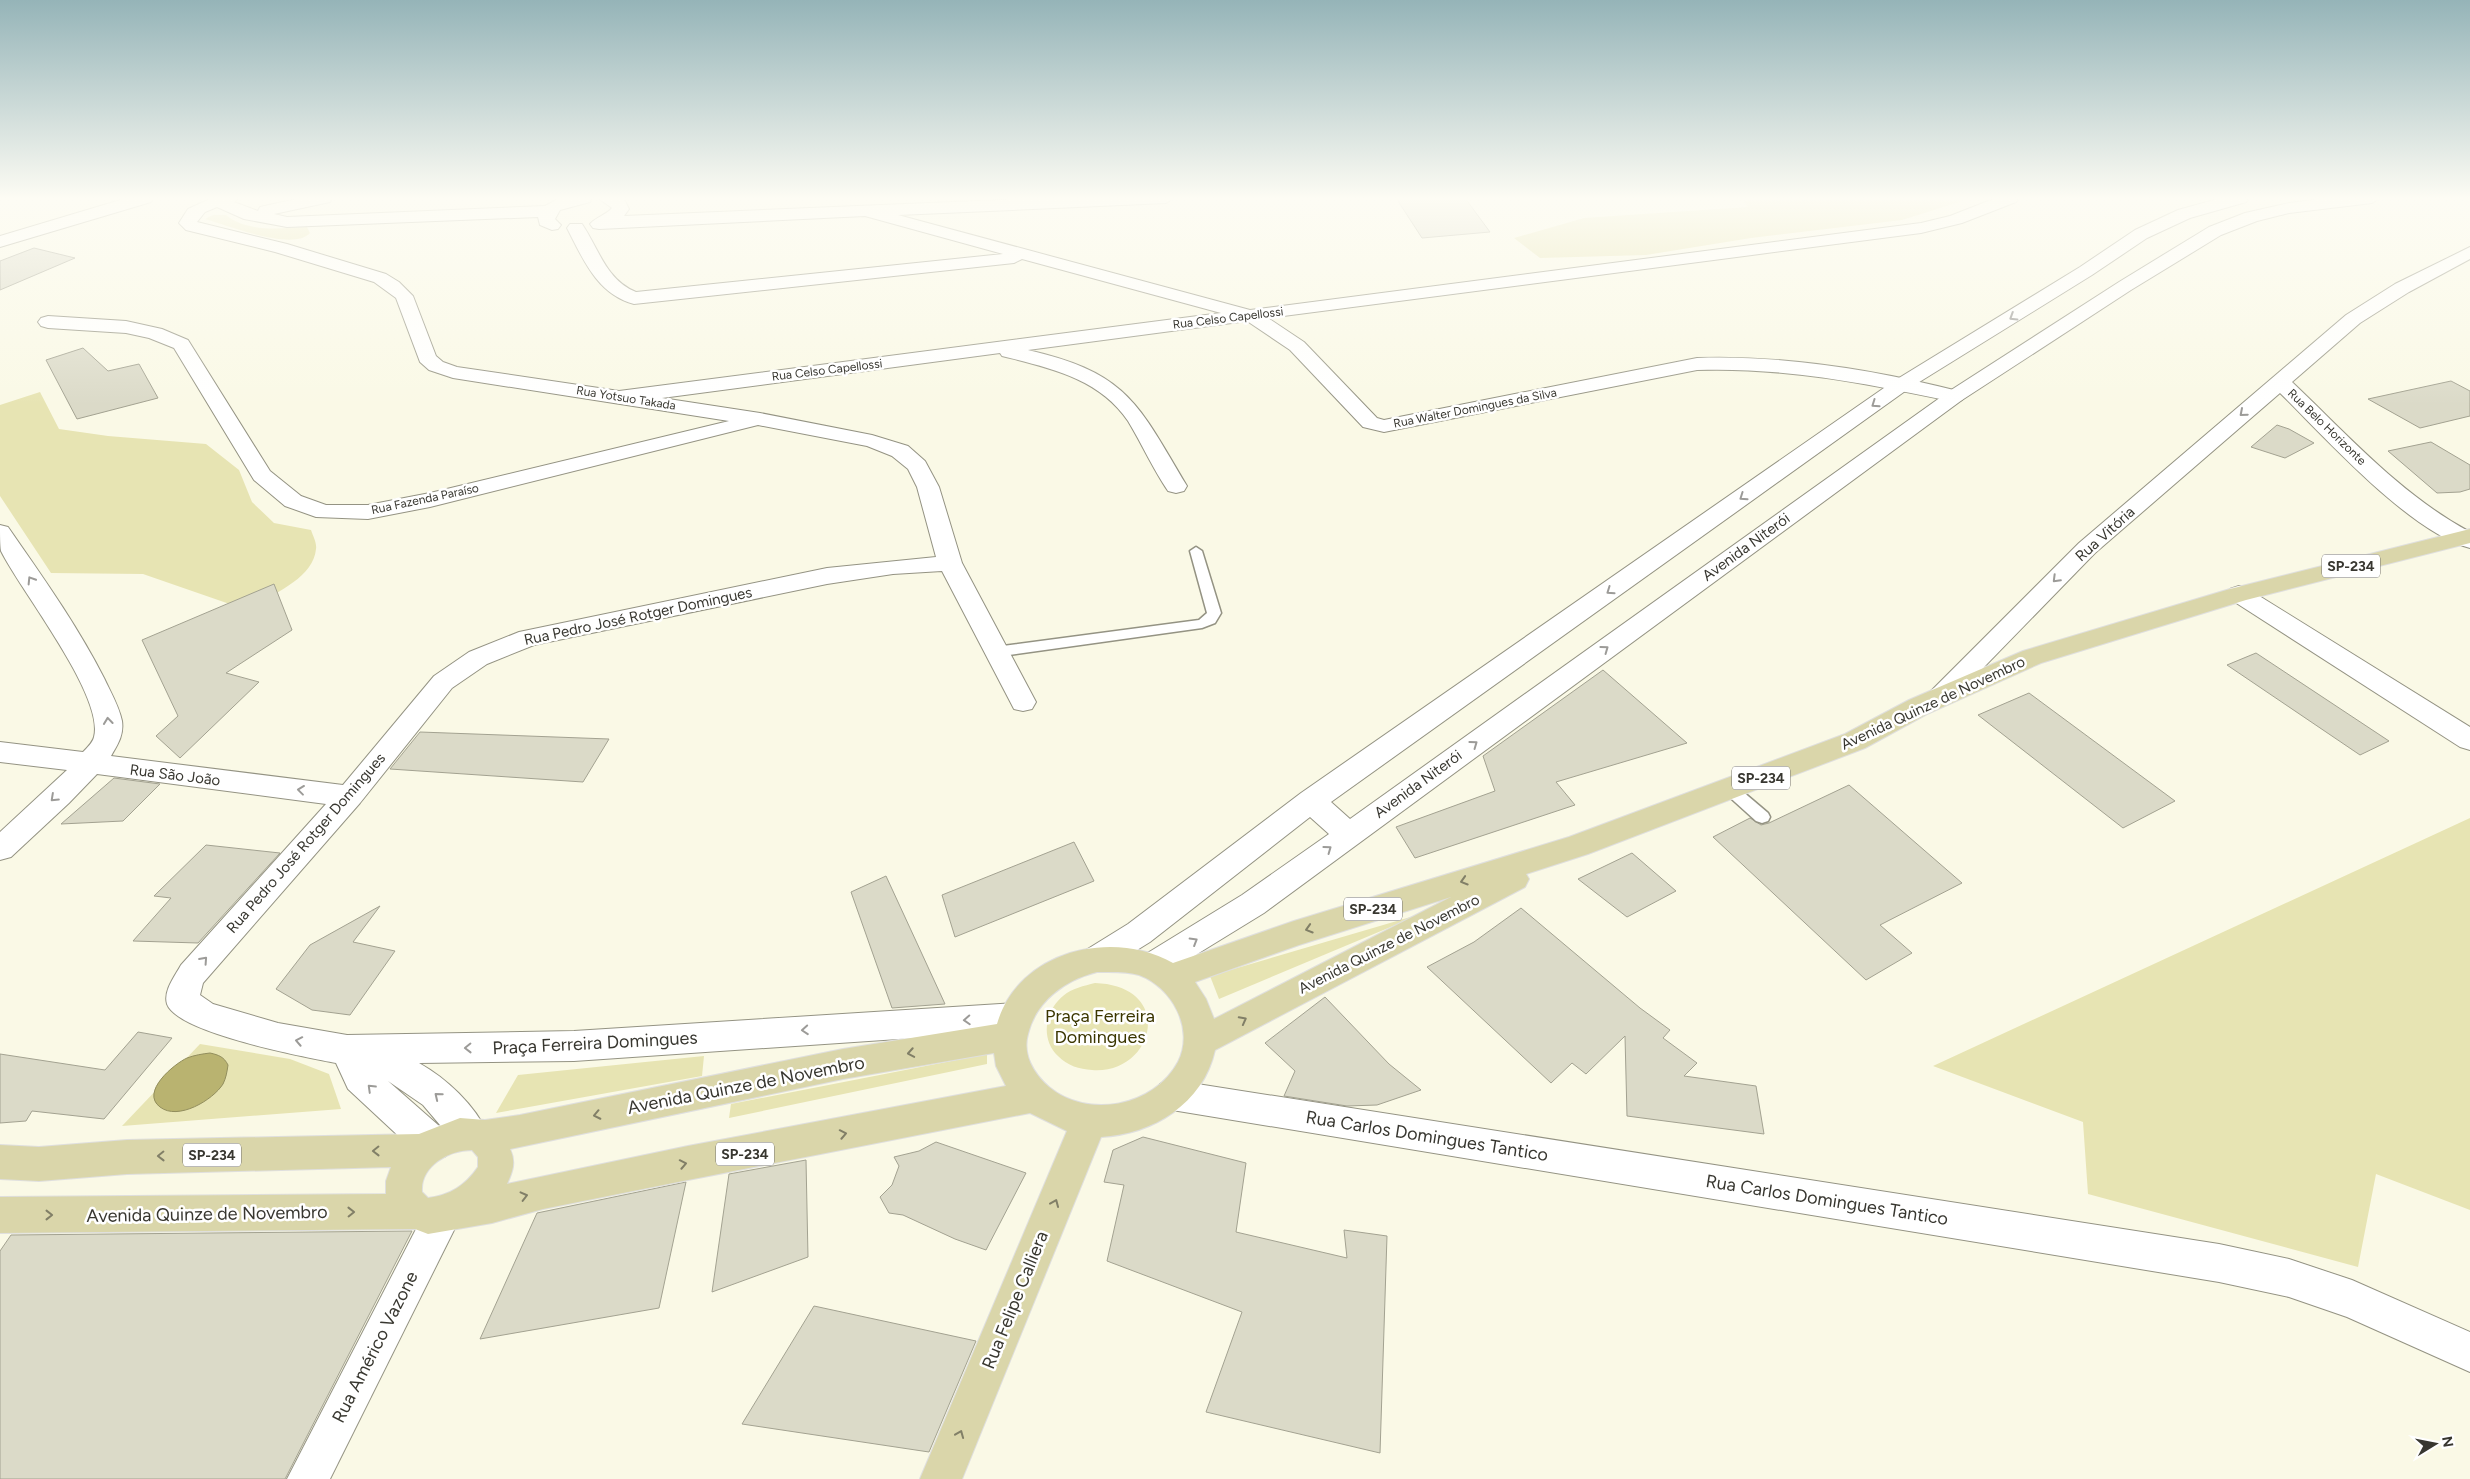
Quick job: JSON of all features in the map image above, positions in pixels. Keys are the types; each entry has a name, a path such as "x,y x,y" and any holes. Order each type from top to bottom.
{"main road":[{"name":"Avenida Quinze de Novembro","path":"1161,971 1294,934 1578,846 1855,741 1940,697 2032,657 2239,594 2468,538"},
{"name":"Avenida Quinze de Novembro","path":"1200,1042 1578,846"},
{"path":"1097,959 1125,959 1161,971 1188,995 1198,1017 1200,1042 1196,1061 1186,1079 1172,1095 1148,1111 1119,1121 1089,1122 1057,1114 1032,1096 1018,1078 1013,1065 1013,1027 1029,996 1048,978 1071,966 1097,959"},
{"name":"Avenida Quinze de Novembro","path":"439,1212 406,1204 402,1191 405,1177 413,1163 429,1147 455,1135 520,1131 1013,1027"},
{"name":"Avenida Quinze de Novembro","path":"0,1215 439,1212 492,1204 678,1165 1032,1096"},
{"name":"Rua Felipe Calliera","path":"941,1479 1089,1122"},
{"path":"439,1212 478,1196 491,1179 497,1161 494,1146 476,1135"},
{"name":"Avenida Quinze de Novembro","path":"0,1162 39,1164 126,1157 429,1147"}],"street":[{"name":"Rua Yotsuo Takada","path":"344,267 380,278 404,296 427,358 436,366 454,372 760,419 872,441 900,451 918,466 928,487 950,563"},
{"path":"598,267 608,284 620,294 634,298 923,267"},
{"name":"Rua Walter Domingues da Silva","path":"1068,267 1252,316 1297,346 1370,423 1384,426 1706,363 1733,361 1767,364 1902,385 1955,396"},
{"name":"Rua Celso Capellossi","path":"620,397 1624,267"},
{"path":"1097,959 1139,933 1178,901 1311,801 1902,385 2092,267"},
{"name":"Avenida Niterói","path":"1161,971 1955,396 2156,267"},
{"name":"Rua Belo Horizonte","path":"2442,267 2402,288 2353,319 2280,382 2398,494 2427,515 2468,538"},
{"path":"2086,271 2125,286"},
{"name":"Rua Fazenda Paraíso","path":"48,322 126,327 155,333 180,344 262,475 293,501 324,512 368,512 430,500 760,419"},
{"path":"1061,365 1056,359 1056,351 1060,346 1077,337"},
{"path":"988,349 1041,358 1092,378 1112,391 1127,406 1176,486"},
{"name":"Rua Vitória","path":"1940,697 2087,548 2280,382"},
{"path":"0,532 88,670 108,716 109,736 90,764 0,849"},
{"path":"950,563 994,652 1023,702"},
{"name":"Rua Pedro José Rotger Domingues","path":"183,1002 184,989 192,974 350,796 443,682 478,658 528,638 827,576 893,567 950,563"},
{"path":"2239,594 2470,740"},
{"name":"Rua São João","path":"0,752 350,796"},
{"path":"1311,801 1348,834"},
{"name":"Praça Ferreira Domingues","path":"183,1002 204,1015 278,1037 347,1050 574,1046 1013,1027"},
{"path":"347,1050 412,1075 444,1101 476,1135"},
{"path":"347,1050 360,1078 429,1147"},
{"name":"Rua Carlos Domingues Tantico","path":"1172,1095 2219,1263 2289,1278 2352,1299 2470,1352"},
{"name":"Rua Américo Vazone","path":"308,1479 439,1212"}],"lane":[{"path":"994,652 1202,624 1210,620 1214,613 1196,552"},
{"path":"1730,789 1762,817"}],"green space":[{"path":"40,392 59,429 108,436 206,444 239,470 252,502 274,523 311,530 316,549 313,560 307,570 277,593 244,609 143,574 51,573 0,496 0,405"},
{"path":"2470,818 2470,1210 2376,1174 2358,1267 2088,1194 2083,1122 1933,1066"},
{"path":"1424,913 1219,999 1210,976"},
{"name":"Praça Ferreira Domingues","path":"1095,983 1121,988 1138,999 1146,1013 1148,1030 1142,1045 1130,1059 1113,1068 1092,1070 1074,1066 1058,1056 1049,1042 1047,1025 1052,1009 1063,996 1074,989"},
{"path":"200,1044 290,1059 329,1074 341,1109 122,1126"},
{"path":"987,1054 987,1064 729,1118 731,1104"},
{"path":"704,1056 702,1076 496,1113 518,1075"}],"shaded area":[{"path":"210,1053 221,1057 228,1065 224,1082 218,1090 195,1107 185,1110 167,1111 160,1107 155,1101 154,1094 156,1086 167,1072 187,1058"}],"building":[{"path":"0,267 54,267 0,290"},
{"path":"83,348 108,371 139,364 158,398 77,419 46,360"},
{"path":"2451,381 2470,391 2470,416 2420,428 2368,399"},
{"path":"2277,425 2289,429 2314,443 2285,458 2251,447"},
{"path":"2431,442 2470,465 2470,489 2460,492 2437,493 2388,451"},
{"path":"274,584 292,630 226,673 259,682 180,758 156,736 178,716 142,640"},
{"path":"2256,653 2389,741 2360,755 2227,665"},
{"path":"1603,670 1687,743 1556,782 1575,805 1415,858 1396,827 1495,791 1483,756"},
{"path":"2029,693 2175,801 2123,828 1978,715"},
{"path":"420,732 609,739 583,782 390,769"},
{"path":"114,778 160,784 123,821 61,824"},
{"path":"1849,785 1962,883 1880,925 1912,953 1866,980 1713,837 1750,818 1761,825 1769,823"},
{"path":"1074,842 1094,881 955,937 942,895"},
{"path":"206,845 280,853 198,943 133,941 171,898 154,896"},
{"path":"1632,853 1676,891 1627,917 1578,879"},
{"path":"886,876 945,1004 892,1008 851,892"},
{"path":"380,906 353,942 395,951 350,1015 312,1010 276,989 310,945"},
{"path":"1521,908 1640,1008 1670,1030 1663,1038 1697,1063 1684,1076 1756,1086 1764,1134 1627,1116 1625,1036 1586,1074 1572,1063 1551,1083 1427,967 1474,942"},
{"path":"1325,997 1389,1064 1421,1090 1377,1105 1347,1106 1284,1096 1295,1071 1265,1043"},
{"path":"138,1032 172,1038 104,1119 32,1111 26,1121 0,1123 0,1054 105,1070"},
{"path":"1143,1137 1246,1163 1236,1232 1347,1258 1344,1230 1387,1236 1380,1453 1206,1412 1242,1312 1107,1261 1124,1185 1104,1182 1113,1150"},
{"path":"936,1142 1026,1173 986,1250 955,1239 903,1215 889,1213 880,1197 892,1185 899,1166 894,1157 919,1151"},
{"path":"806,1160 808,1257 712,1292 729,1174"},
{"path":"686,1182 659,1308 480,1339 537,1213"},
{"path":"412,1231 285,1479 0,1479 0,1251 11,1235"},
{"path":"814,1306 976,1341 929,1452 742,1424"}]}
